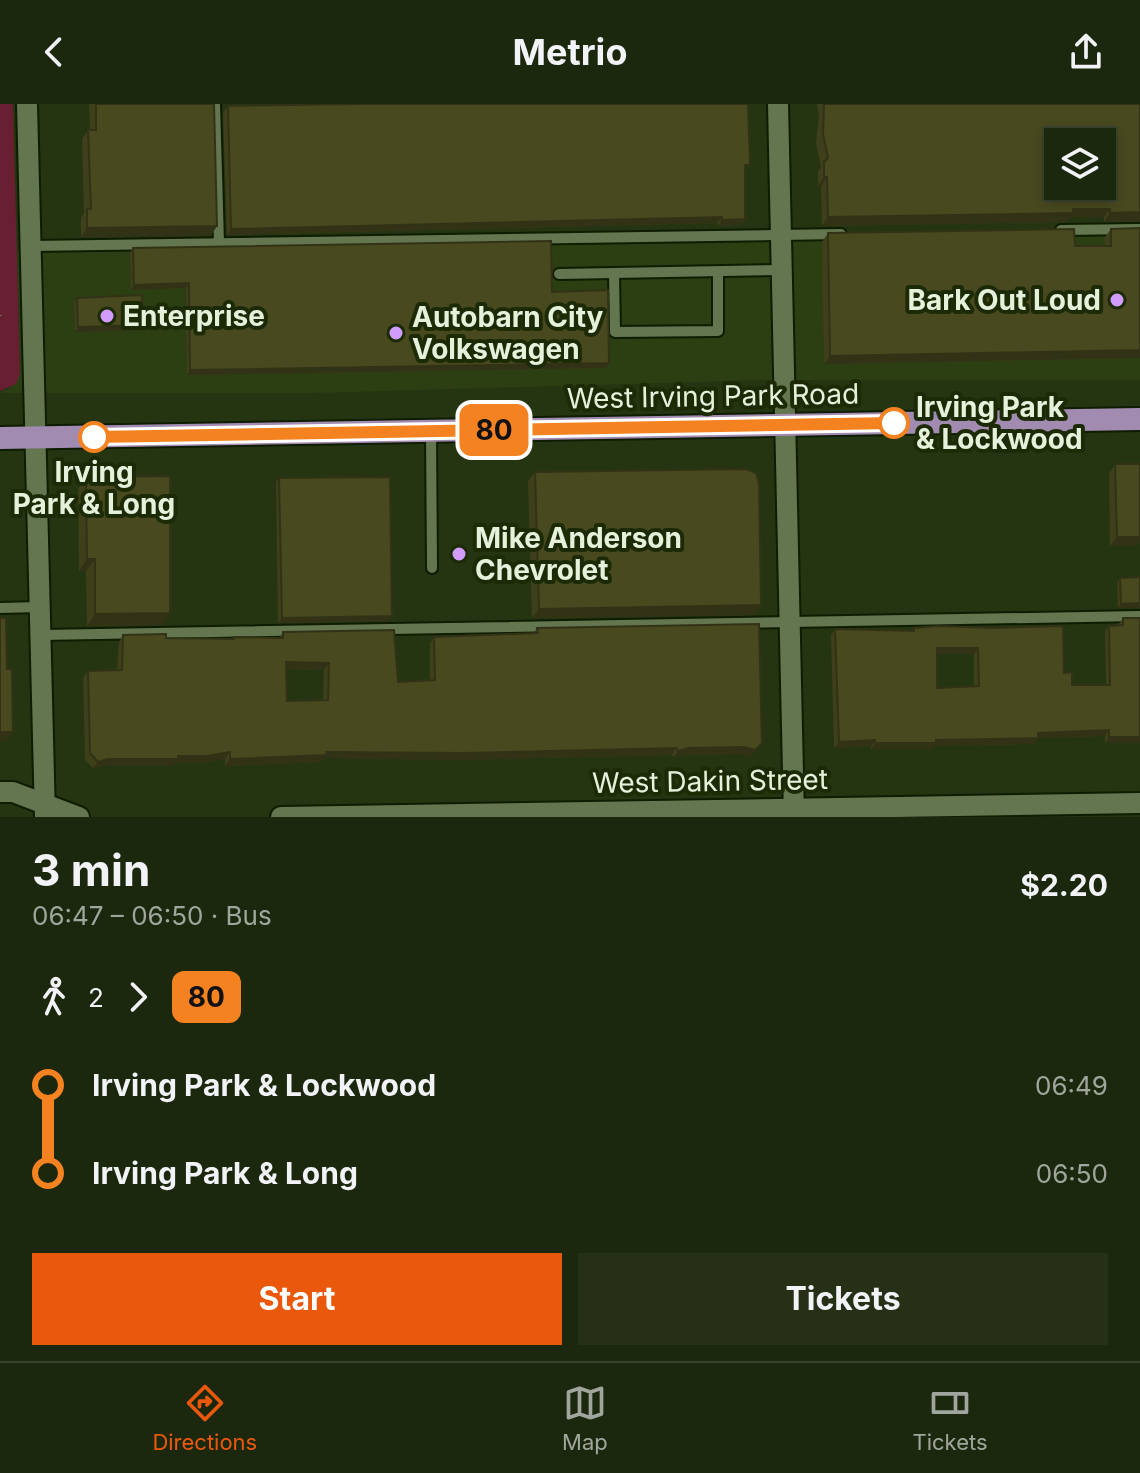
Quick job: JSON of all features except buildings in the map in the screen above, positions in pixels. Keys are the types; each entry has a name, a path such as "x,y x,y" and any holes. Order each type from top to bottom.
{"main road":[{"name":"West Irving Park Road","path":"0,438 1140,419"}],"street":[{"path":"27,104 45,810"},
{"path":"778,104 794,812"},
{"path":"0,792 13,792 45,810 79,817"},
{"name":"West Dakin Street","path":"281,817 794,812 1140,803"}],"lane":[{"path":"215,104 219,243"},
{"path":"1047,230 1140,229"},
{"path":"31,246 846,234"},
{"path":"559,274 781,270"},
{"path":"614,273 615,332 718,331 718,272"},
{"path":"431,431 432,568"},
{"path":"0,608 40,607"},
{"path":"41,635 1140,616"}],"shaded area":[{"path":"0,104 13,104 20,374 16,384 0,391"},
{"path":"1140,232 1140,380 762,380 315,393 0,393 8,389 20,374 17,251"}],"bus line":[{"name":"80","path":"94,437 894,423"}],"place":[{"name":"Bark Out Loud","path":"1117,300"},
{"name":"Enterprise","path":"107,316"},
{"name":"Autobarn City Volkswagen","path":"396,333"},
{"name":"Irving Park & Lockwood","path":"894,423"},
{"name":"Irving Park & Long","path":"94,437"},
{"name":"Mike Anderson Chevrolet","path":"459,554"}]}
